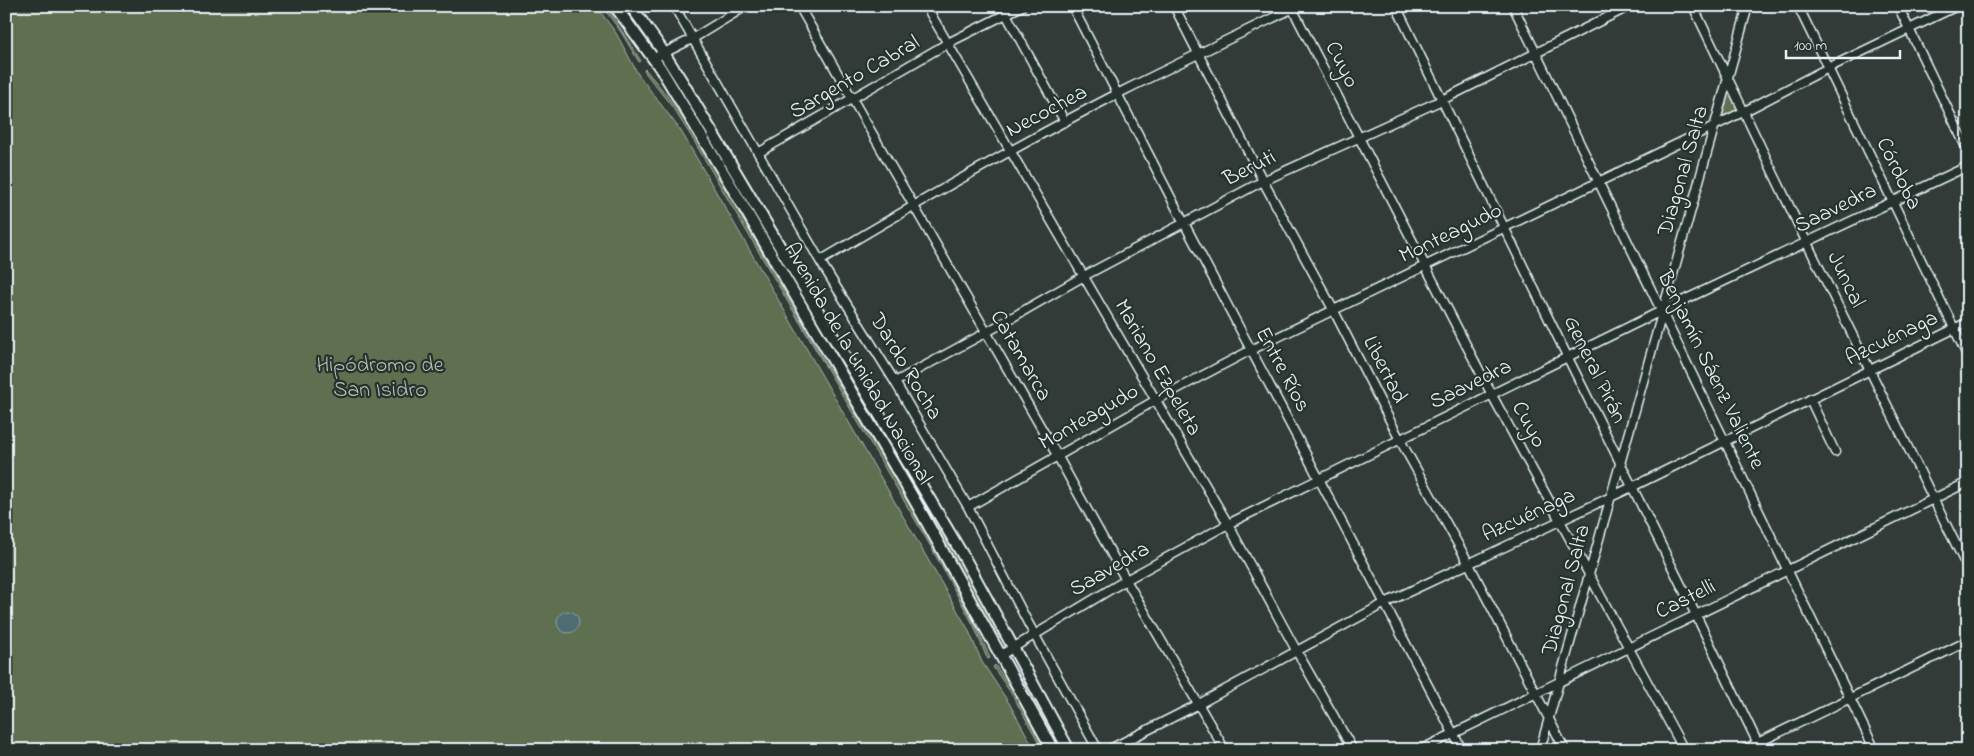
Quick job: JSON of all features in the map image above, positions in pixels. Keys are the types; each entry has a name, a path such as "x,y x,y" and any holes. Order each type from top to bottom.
{"main road":[{"name":"Avenida de la Unidad Nacional","path":"615,6 654,58 727,178 910,492 1053,750"},
{"name":"Avenida de la Unidad Nacional","path":"631,6 664,53 955,542 1069,750"}],"street":[{"name":"Dardo Rocha","path":"674,6 820,261 895,382 968,507 1098,750"},
{"path":"654,58 692,39 746,6"},
{"name":"Catamarca","path":"799,6 1225,750"},
{"name":"Mariano Ezpeleta","path":"926,6 1228,524 1353,750"},
{"name":"Sargento Cabral","path":"758,153 948,43 1022,6"},
{"name":"Entre Ríos","path":"1072,6 1184,223 1462,750"},
{"name":"Libertad","path":"1174,6 1263,181 1334,311 1400,440 1469,564 1565,750"},
{"name":"General Pirán","path":"1396,6 1759,746"},
{"name":"Benjamín Sáenz Valiente","path":"1513,6 1875,750"},
{"name":"Beruti","path":"895,382 1084,276 1263,181 1442,100 1630,6"},
{"name":"Juncal","path":"1693,6 1743,112 1968,569"},
{"name":"Diagonal Salta","path":"1540,750 1748,6"},
{"name":"Córdoba","path":"1798,6 1968,357"},
{"path":"1898,6 1968,151"},
{"name":"Monteagudo","path":"968,507 1156,400 1252,350 1426,267 1957,6"},
{"name":"Necochea","path":"820,261 913,205 1010,151 1118,94 1294,7"},
{"name":"Cuyo","path":"1294,7 1492,395 1684,750"},
{"path":"1006,14 1065,122"},
{"name":"Saavedra","path":"1001,656 1126,580 1228,524 1662,310 1968,166"},
{"name":"Azcuénaga","path":"1108,750 1199,704 1384,603 1632,487 1968,322"},
{"path":"1810,399 1835,452"},
{"name":"Castelli","path":"1420,750 1968,482"},
{"path":"1743,750 1759,746 1850,698 1968,641"}],"green space":[{"name":"Hipódromo de San Isidro","path":"6,6 596,6 616,33 638,74 681,131 968,629 982,662 1009,703 1035,750 6,750"},
{"path":"602,6 606,6 641,61 639,62 621,32"},
{"path":"645,69 665,93 694,134 817,349 908,501 976,626 990,658 988,659 986,656 974,626 931,547 691,136 673,108 647,75"},
{"path":"666,69 682,87 844,360 963,566 1001,636 1000,638 984,616 944,544"},
{"path":"1728,81 1743,112 1716,125"},
{"path":"995,665 1016,695 1046,750 1043,750 1013,696 993,667"},
{"path":"1016,674 1032,691 1065,750 1057,750"}],"water":[{"path":"568,611 576,614 579,622 576,630 568,633 560,630 557,622 560,614"}]}
